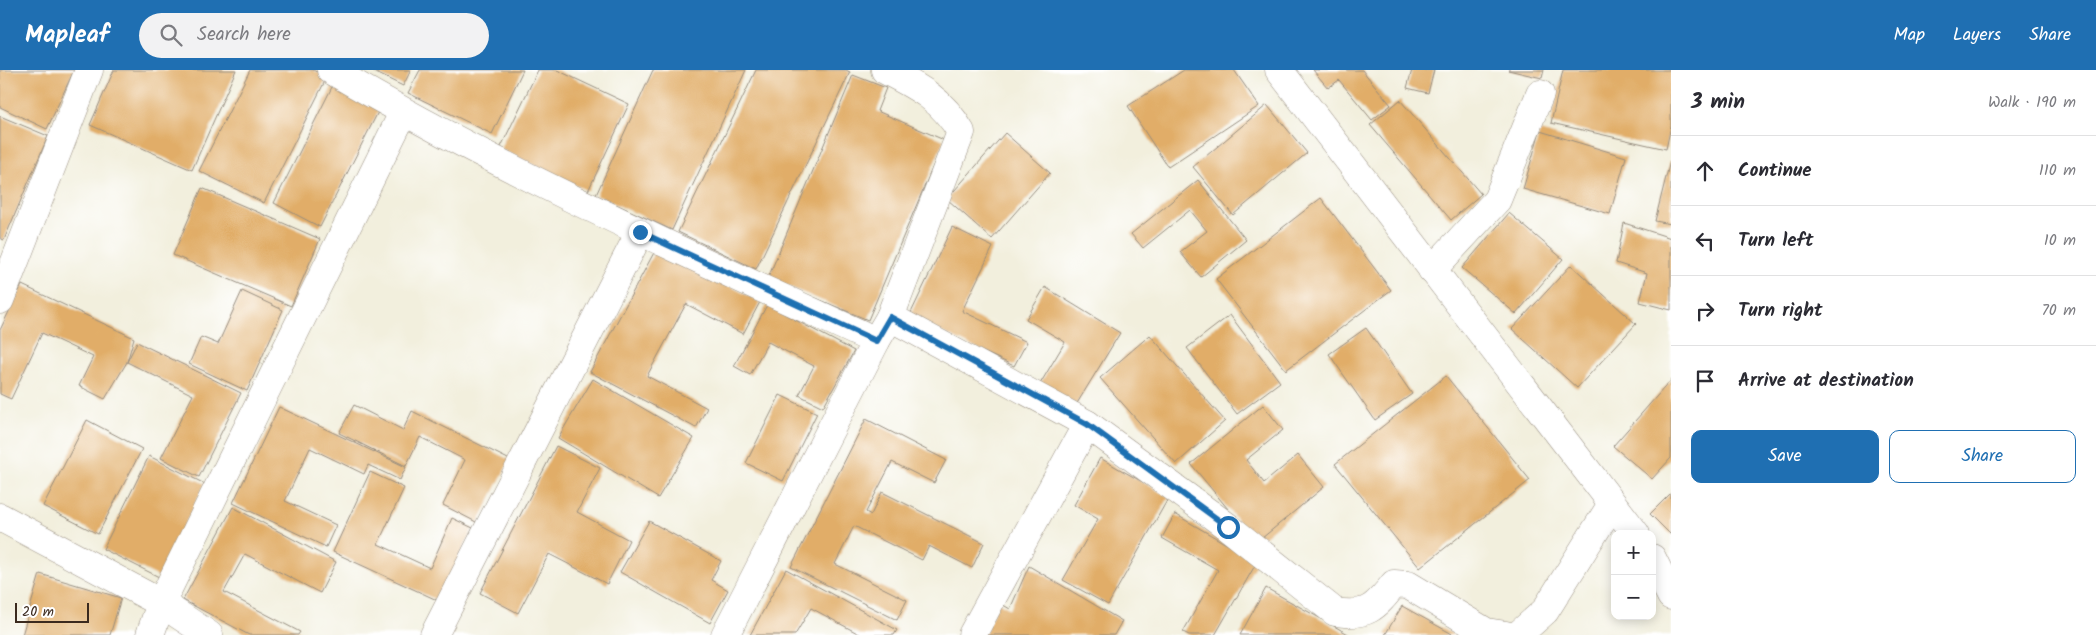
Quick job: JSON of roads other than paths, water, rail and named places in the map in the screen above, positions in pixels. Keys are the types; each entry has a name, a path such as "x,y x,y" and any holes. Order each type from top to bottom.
{"street":[{"path":"0,300 89,70"},
{"path":"331,70 403,113 640,232 876,341"},
{"path":"725,635 890,317 961,132 952,117 936,99 885,70"},
{"path":"1279,70 1633,530"},
{"path":"1432,270 1497,200 1540,94"},
{"path":"150,635 161,603 403,113"},
{"path":"434,635 640,232"},
{"path":"890,317 1087,424 1228,527 1335,612 1355,615 1379,603 1394,584 1408,585 1486,632 1506,635"},
{"path":"972,635 1087,424"},
{"path":"1518,635 1545,611 1612,504"},
{"path":"0,516 161,603 209,635"},
{"path":"1656,566 1671,596"}]}
